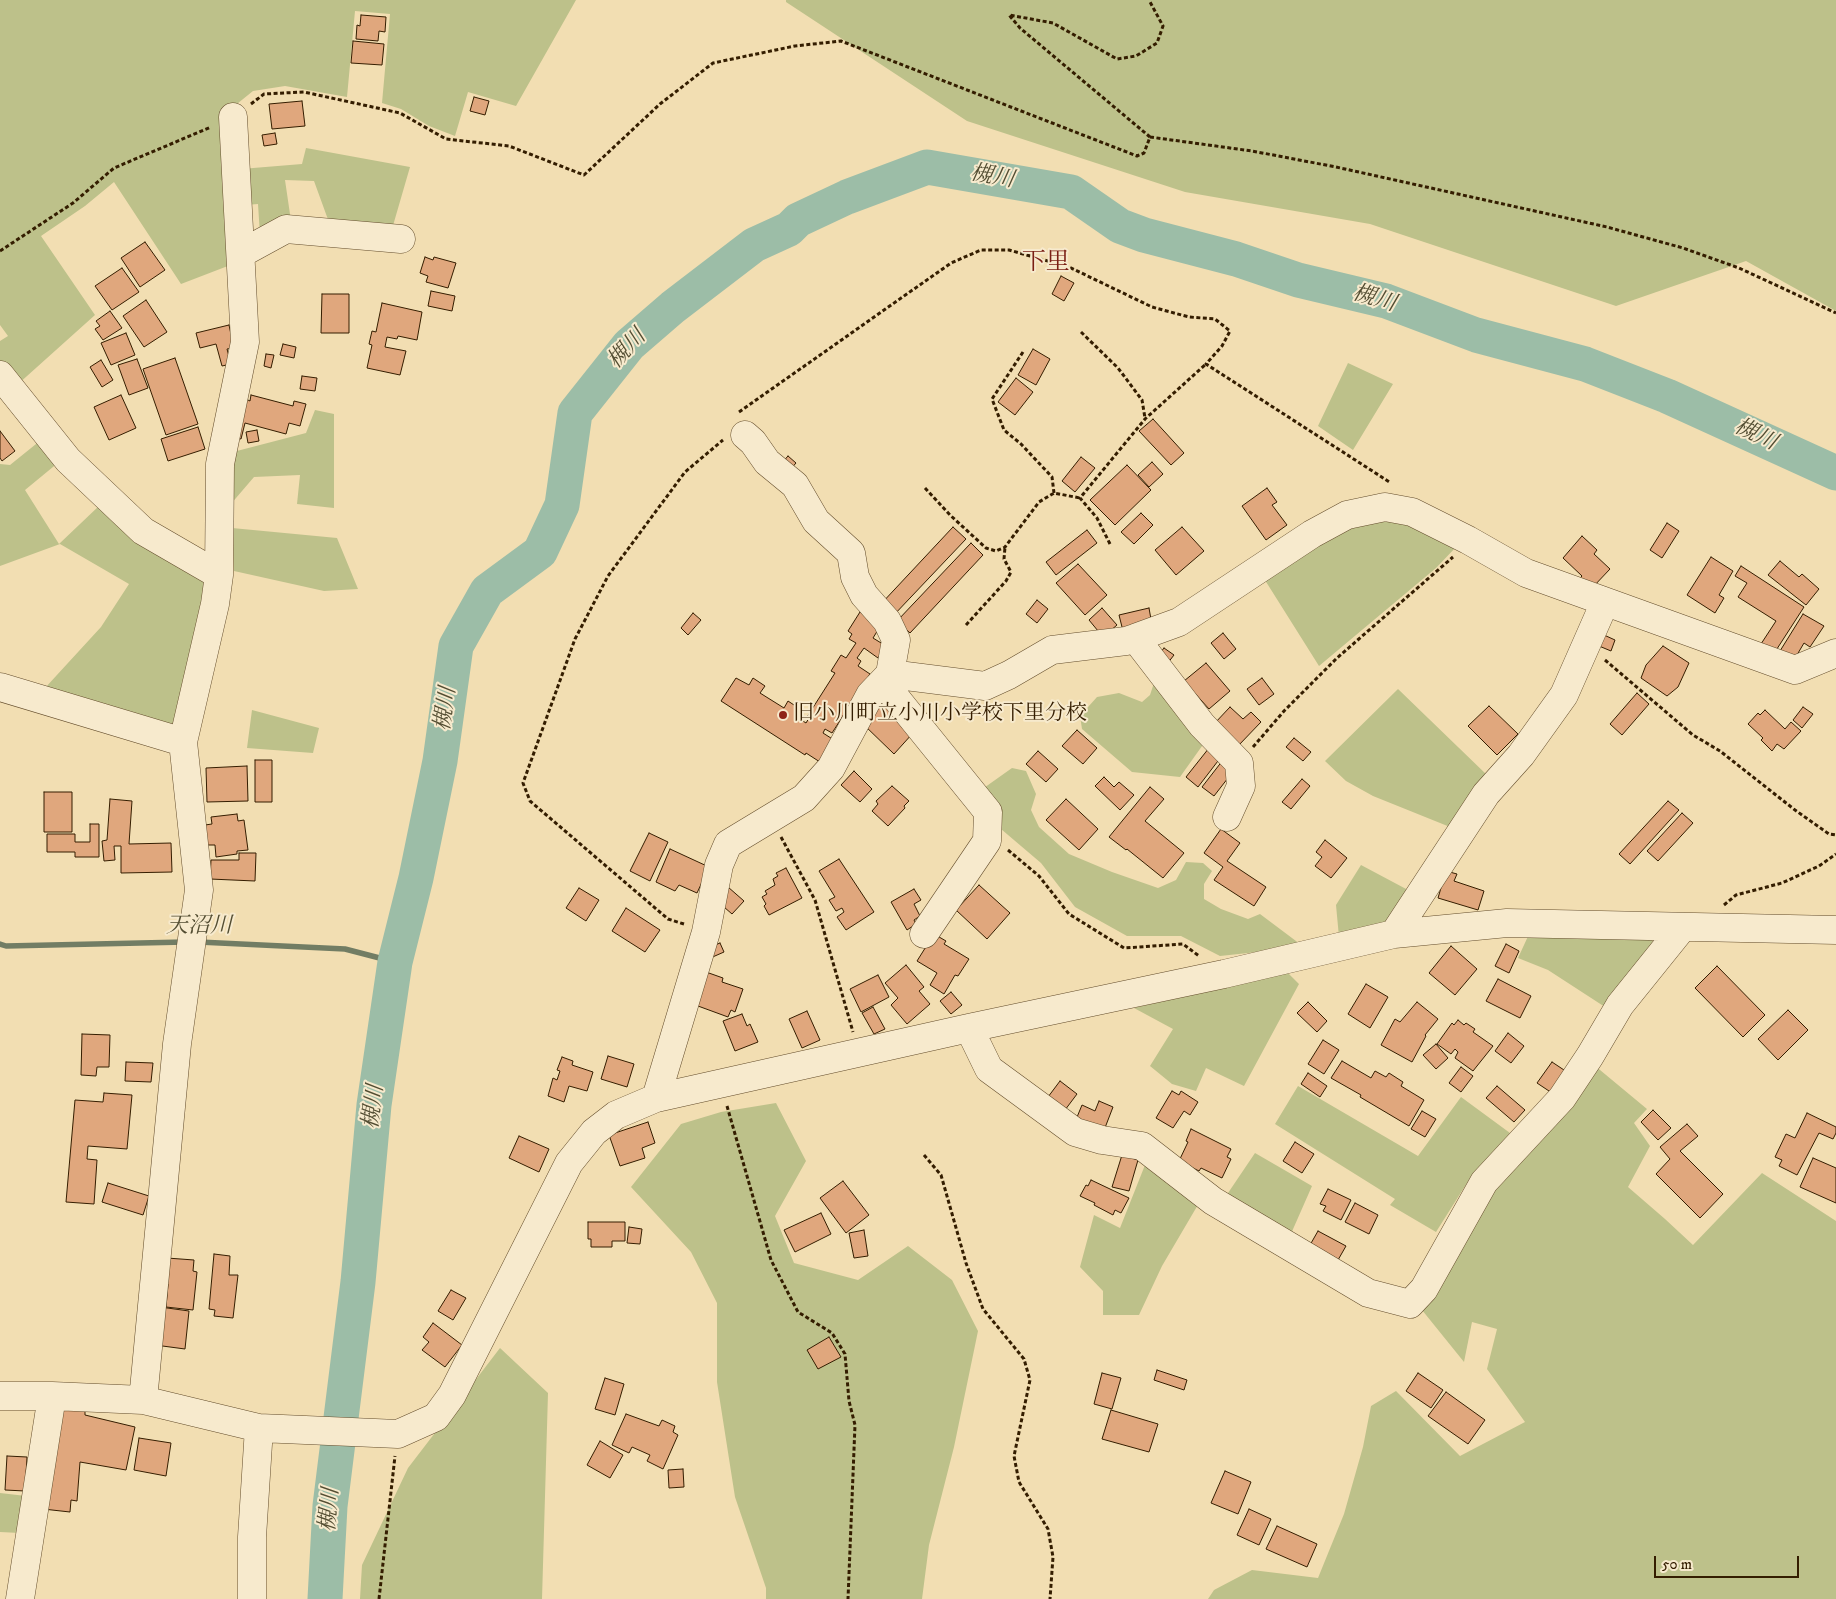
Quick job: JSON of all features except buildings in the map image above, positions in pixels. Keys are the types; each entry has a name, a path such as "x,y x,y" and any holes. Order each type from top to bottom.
{"street":[{"path":"142,1400 177,1044 199,890 183,742 219,576 220,464 245,342 242,253 233,117"},
{"path":"242,253 286,229 401,239"},
{"path":"0,375 68,460 143,531 219,576"},
{"path":"656,1098 706,932 719,865 728,844 804,798 831,768 870,695 886,678 896,640 887,621 864,595 856,576 850,553 816,521 795,484 767,462 753,442 738,434"},
{"path":"886,678 985,686 1009,675 1052,650 1126,641 1135,638 1179,622 1312,534 1347,515 1385,507 1412,512 1468,540 1526,573 1795,670 1836,653"},
{"path":"1394,934 1486,794 1521,755 1564,696 1605,602"},
{"path":"1135,638 1202,725 1239,763 1241,786 1227,817"},
{"path":"886,678 988,812 987,841 924,934"},
{"path":"0,687 183,742"},
{"path":"0,1396 142,1400 265,1428 395,1433 436,1417 452,1395 569,1163 594,1132 616,1115 656,1098 1224,974 1394,934 1507,923 1836,930"},
{"path":"970,1028 989,1069 1074,1132 1102,1140 1142,1146 1213,1201 1368,1293 1410,1304 1424,1289 1484,1182 1562,1098 1590,1056 1620,1005 1691,928"},
{"path":"14,1594 52,1396"},
{"path":"252,1599 252,1537 265,1428"}],"path":[{"path":"1149,0 1163,26 1157,42 1136,56 1117,59 1053,23 1008,15 1020,28 1150,137 1252,151 1336,167 1607,227 1683,248 1739,268 1836,313"},
{"path":"0,251 73,203 114,168 233,117 264,94 304,92 400,113 446,139 508,146 584,174 660,104 713,63 795,46 841,41 1137,156 1144,152 1150,137"},
{"path":"706,932 668,919 530,801 524,783 575,639 608,576 685,472 738,434 738,413 951,262 981,250 1009,250 1069,267 1152,307 1189,317 1215,319 1230,331 1222,346 1206,364 1145,419 1080,498"},
{"path":"1081,332 1118,368 1142,400 1145,419"},
{"path":"1023,352 992,399 1004,430 1021,444 1052,477 1054,493"},
{"path":"1206,364 1407,493 1412,512"},
{"path":"925,488 950,516 986,548 996,551 1005,547 1039,502 1054,493 1080,498 1097,518 1110,544"},
{"path":"1239,763 1284,711 1337,658 1450,561 1468,540"},
{"path":"966,625 1006,581 1011,572 1004,559 1005,547"},
{"path":"1588,644 1694,735 1720,751 1794,810 1829,834 1836,835"},
{"path":"770,819 815,900 853,1031 869,1052"},
{"path":"987,833 1039,876 1069,914 1124,948 1183,944 1224,974"},
{"path":"1691,928 1736,895 1782,884 1820,866 1836,854"},
{"path":"721,1084 771,1260 798,1312 832,1333 845,1354 849,1401 856,1424 848,1599"},
{"path":"924,1155 941,1175 966,1263 983,1309 1024,1359 1030,1380 1014,1456 1018,1482 1048,1529 1053,1557 1050,1599"},
{"path":"379,1599 395,1433"}],"green space":[{"path":"0,0 576,0 516,106 468,92 455,136 429,126 401,109 382,103 390,14 355,11 347,97 285,86 253,91 222,116 233,264 181,284 114,182 85,206 41,236 95,315 17,385 0,365 0,341 8,336 0,325"},
{"path":"786,0 1836,0 1836,311 1746,261 1616,306 1370,224 1185,192 967,121 786,2"},
{"path":"306,148 410,167 392,229 330,225 314,181 285,180 291,221 260,235 258,204 245,205 241,169 302,164"},
{"path":"1348,363 1393,384 1353,450 1318,426"},
{"path":"315,410 334,414 334,508 297,504 300,475 254,477 230,505 233,452 306,433"},
{"path":"41,440 59,462 25,490 59,544 100,505 209,579 176,728 45,688 101,627 129,584 60,544 0,566 0,464 10,465"},
{"path":"1377,516 1416,521 1458,545 1436,568 1319,666 1263,577 1340,525"},
{"path":"232,528 337,538 358,589 324,591 234,571"},
{"path":"1156,677 1207,739 1180,777 1132,772 1082,729 1080,716 1097,697 1119,693 1142,702 1150,695"},
{"path":"1398,689 1488,776 1450,827 1373,796 1346,781 1325,761"},
{"path":"252,710 319,728 313,753 247,748"},
{"path":"1012,768 1026,771 1036,794 1031,810 1039,827 1069,854 1158,888 1176,880 1186,862 1203,863 1212,871 1204,884 1204,899 1221,909 1248,919 1260,914 1304,947 1220,956 1181,936 1127,936 1075,907 1041,863 1001,829 981,790"},
{"path":"1361,865 1408,890 1385,928 1339,937 1336,905"},
{"path":"1530,932 1651,937 1654,945 1605,1007 1548,970 1518,958"},
{"path":"1287,972 1299,984 1244,1086 1206,1068 1196,1091 1172,1084 1150,1066 1173,1029 1134,1008"},
{"path":"1594,1065 1647,1109 1634,1123 1650,1146 1628,1187 1693,1245 1762,1173 1836,1221 1836,1599 1208,1599 1214,1590 1252,1570 1318,1578 1344,1514 1363,1447 1371,1406 1396,1391 1460,1456 1525,1422 1487,1369 1497,1329 1472,1322 1464,1362 1422,1310 1492,1188"},
{"path":"1298,1086 1418,1156 1461,1097 1510,1133 1472,1175 1436,1232 1390,1205 1395,1199 1275,1124"},
{"path":"776,1103 806,1161 775,1216 794,1263 858,1280 908,1246 952,1280 978,1331 954,1447 929,1545 922,1599 766,1599 766,1588 735,1497 717,1382 717,1303 691,1252 631,1187 681,1124 721,1112"},
{"path":"1255,1153 1312,1186 1290,1236 1226,1196"},
{"path":"1145,1165 1199,1203 1162,1266 1139,1315 1103,1315 1103,1291 1080,1267 1094,1215 1120,1228"},
{"path":"500,1348 548,1393 542,1599 360,1599 362,1565 408,1468"},
{"path":"0,1493 26,1496 20,1533 0,1532"}],"waterway":[{"name":"槻川","path":"325,1599 330,1506 358,1282 374,1105 395,962 416,878 440,761 456,646 487,591 540,552 562,505 575,413 629,345 673,307 754,245 789,229 798,220 847,197 927,167 1071,192 1120,226 1144,235 1236,259 1298,280 1386,301 1476,335 1585,364 1667,396 1836,473"},
{"name":"天沼川","path":"0,944 6,946 185,942"},
{"name":"天沼川","path":"199,942 345,949 395,962"}],"place":[{"name":"旧小川町立小川小学校下里分校","path":"783,715"}],"district":[{"name":"下里","path":"1046,264"}]}
